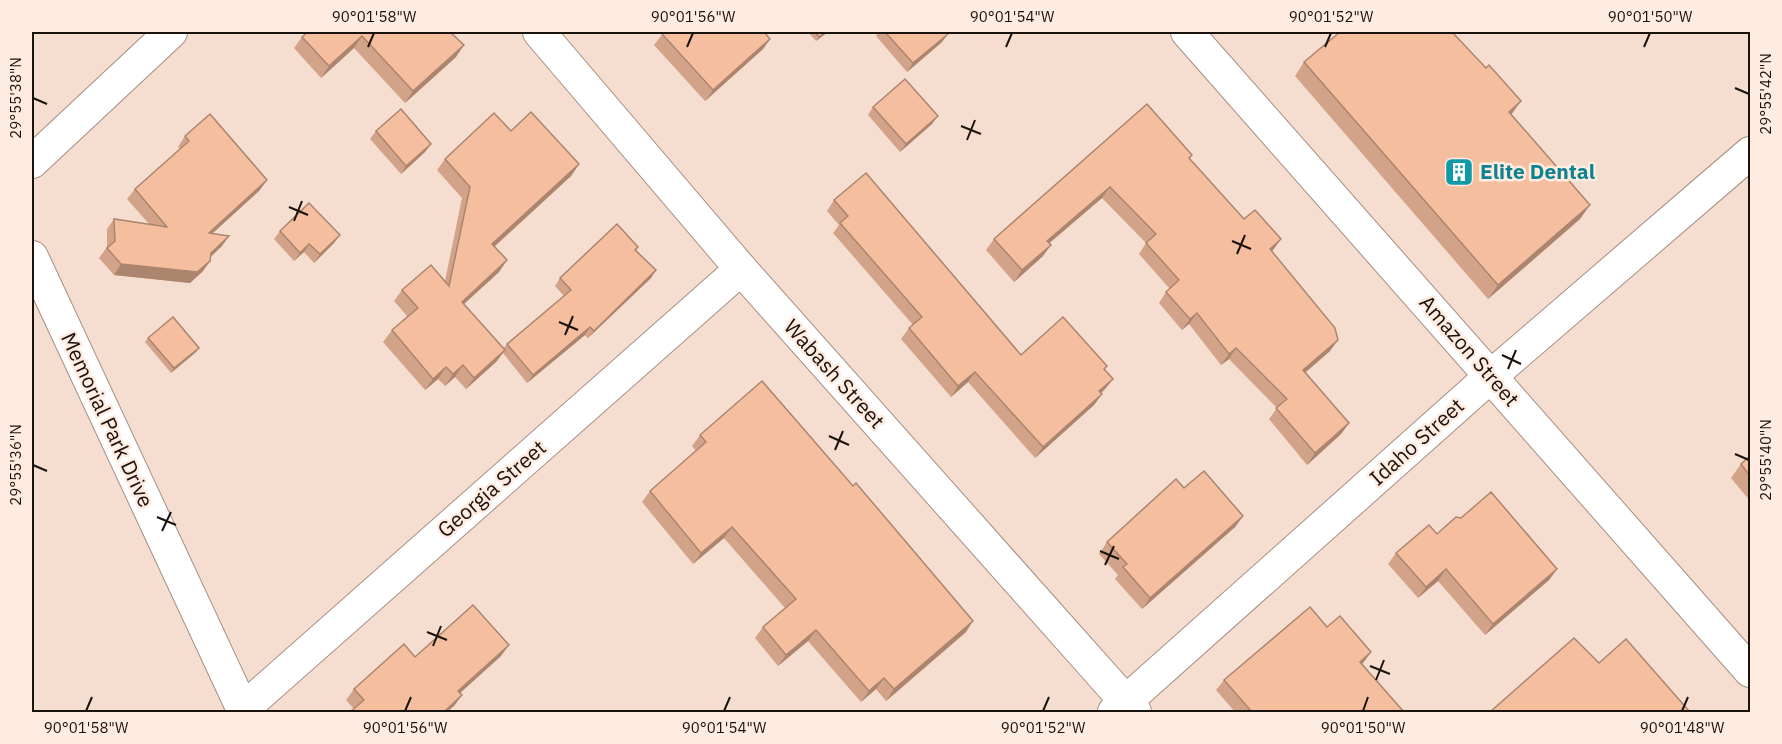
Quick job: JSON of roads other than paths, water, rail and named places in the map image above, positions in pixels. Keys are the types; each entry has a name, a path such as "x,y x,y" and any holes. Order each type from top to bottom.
{"street":[{"path":"32,162 171,32"},
{"name":"Wabash Street","path":"539,32 741,269 1125,709"},
{"name":"Amazon Street","path":"1187,32 1750,671"},
{"name":"Idaho Street","path":"1125,709 1491,376 1750,153"},
{"name":"Memorial Park Drive","path":"32,257 243,711"},
{"name":"Georgia Street","path":"243,711 741,269"}],"place":[{"name":"Elite Dental","path":"1459,172"}]}
